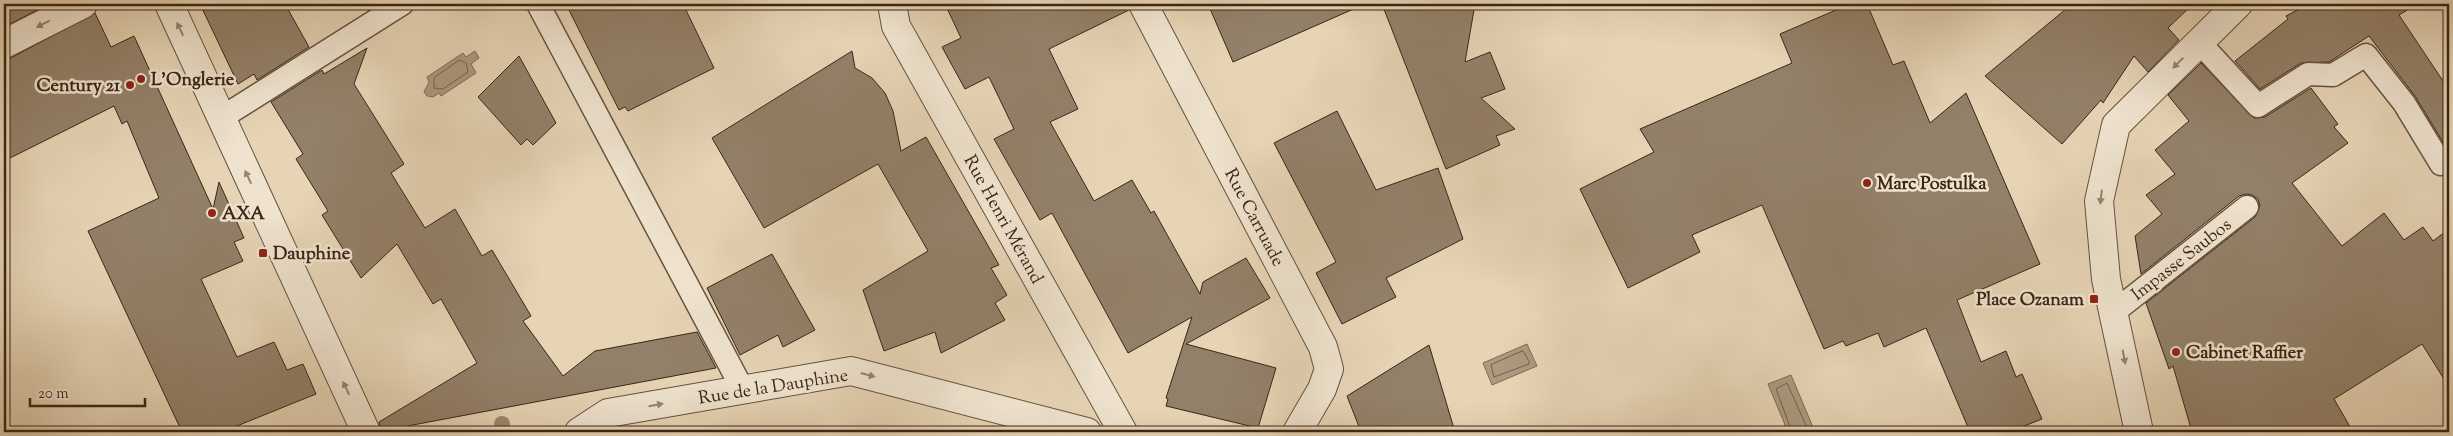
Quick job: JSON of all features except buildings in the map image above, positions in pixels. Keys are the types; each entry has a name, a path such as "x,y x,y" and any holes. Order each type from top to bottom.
{"street":[{"path":"4,44 83,4"},
{"path":"169,4 366,432"},
{"name":"Rue Henri Mérand","path":"892,4 896,26 1123,432"},
{"name":"Rue Carruade","path":"1143,4 1323,347 1329,369 1322,388 1297,432"},
{"path":"2139,432 2106,279 2099,201 2116,125 2238,4"},
{"name":"Rue de la Dauphine","path":"579,432 608,414 851,371 1086,432"}],"lane":[{"path":"221,118 402,4"},
{"path":"538,4 743,390"},
{"path":"2199,42 2258,106 2308,74 2333,75 2366,55 2404,102 2441,164"},
{"name":"Impasse Saubos","path":"2114,312 2247,207"}],"water":[{"path":"475,51 479,58 471,64 476,73 441,96 439,93 433,97 427,96 424,92 429,82 427,77 463,53 466,57"},
{"path":"1527,344 1537,366 1492,385 1483,363"},
{"path":"1791,375 1815,432 1788,432 1768,384"}],"place":[{"name":"L'Onglerie","path":"141,79"},
{"name":"Century 21","path":"130,85"},
{"name":"Marc Postulka","path":"1867,183"},
{"name":"AXA","path":"212,213"},
{"name":"Dauphine","path":"263,253"},
{"name":"Place Ozanam","path":"2094,299"},
{"name":"Cabinet Raffier","path":"2176,352"}]}
